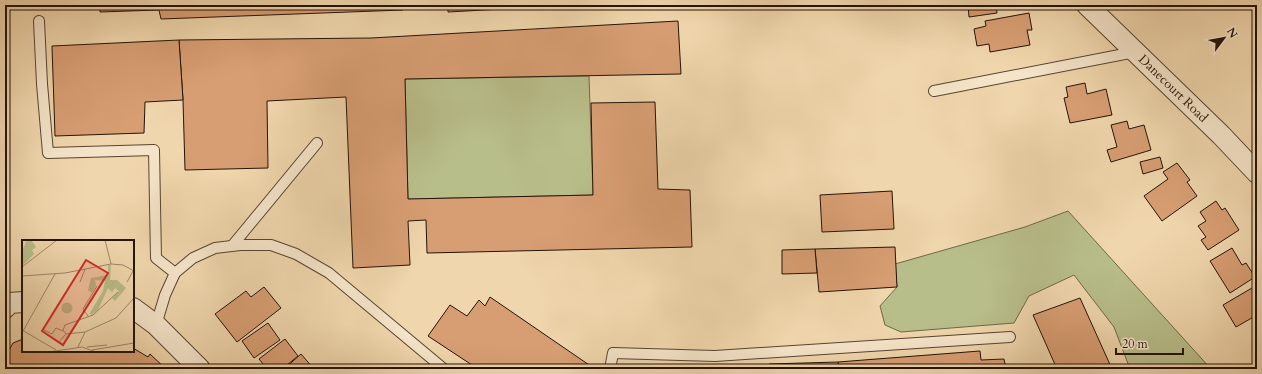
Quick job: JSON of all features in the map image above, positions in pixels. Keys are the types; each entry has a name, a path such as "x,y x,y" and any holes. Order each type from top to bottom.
{"street":[{"name":"Danecourt Road","path":"1087,5 1221,135 1257,173"},
{"path":"134,309 156,325 200,369"}],"lane":[{"path":"39,21 42,84 48,153 154,150 156,258 174,273"},
{"path":"934,91 1135,52"},
{"path":"232,246 317,143"},
{"path":"156,325 165,295 174,273 193,258 215,248 271,245 296,254 329,273 444,369"},
{"path":"610,369 613,353 715,356 1010,337"}],"green space":[{"path":"589,76 593,195 408,199 405,79"},
{"path":"1068,211 1211,369 1130,369 1114,327 1074,275 1029,296 1014,323 901,332 885,325 880,306 897,287 895,264 1025,227"}],"building":[{"path":"100,5 403,5 403,10 161,19 159,10 100,12"},
{"path":"448,5 575,5 448,12"},
{"path":"968,5 996,5 997,13 969,17"},
{"path":"1029,13 1032,30 1027,30 1030,45 990,52 989,44 977,46 974,29 986,26 985,21"},
{"path":"678,21 681,74 405,79 408,199 593,195 591,103 655,102 658,189 690,190 692,247 427,253 426,220 408,221 410,265 353,268 346,97 267,101 268,168 185,170 183,100 179,40 371,38"},
{"path":"179,40 183,100 145,102 144,133 55,136 52,46"},
{"path":"1085,83 1087,94 1106,89 1112,115 1070,123 1064,98 1068,97 1066,87"},
{"path":"1127,121 1129,129 1144,125 1151,150 1111,162 1107,150 1117,147 1111,125"},
{"path":"1160,157 1163,168 1143,174 1140,162"},
{"path":"1177,163 1190,180 1187,182 1197,196 1162,221 1144,196 1168,179 1163,172"},
{"path":"892,191 894,229 822,232 820,195"},
{"path":"1216,201 1222,210 1225,208 1239,230 1208,250 1201,240 1206,237 1198,226 1206,221 1200,212"},
{"path":"895,247 897,287 819,292 815,249"},
{"path":"1232,248 1242,265 1246,263 1255,277 1230,293 1210,261"},
{"path":"815,249 817,273 782,274 782,250"},
{"path":"1257,285 1257,315 1236,327 1223,305"},
{"path":"264,287 281,308 237,342 215,314 246,291 251,297"},
{"path":"490,297 595,369 478,369 428,336 450,305 467,316 479,300 485,306"},
{"path":"1080,298 1112,369 1057,369 1033,315"},
{"path":"268,323 280,340 254,358 242,341"},
{"path":"22,339 22,352 134,352 134,349 148,357 150,354 166,369 5,369 5,357 13,343"},
{"path":"285,339 298,356 282,369 267,369 259,359"},
{"path":"980,351 981,360 1004,359 1006,369 839,369 838,362"},
{"path":"301,354 314,369 284,369"},
{"path":"838,362 839,369 769,369 769,364"}]}
